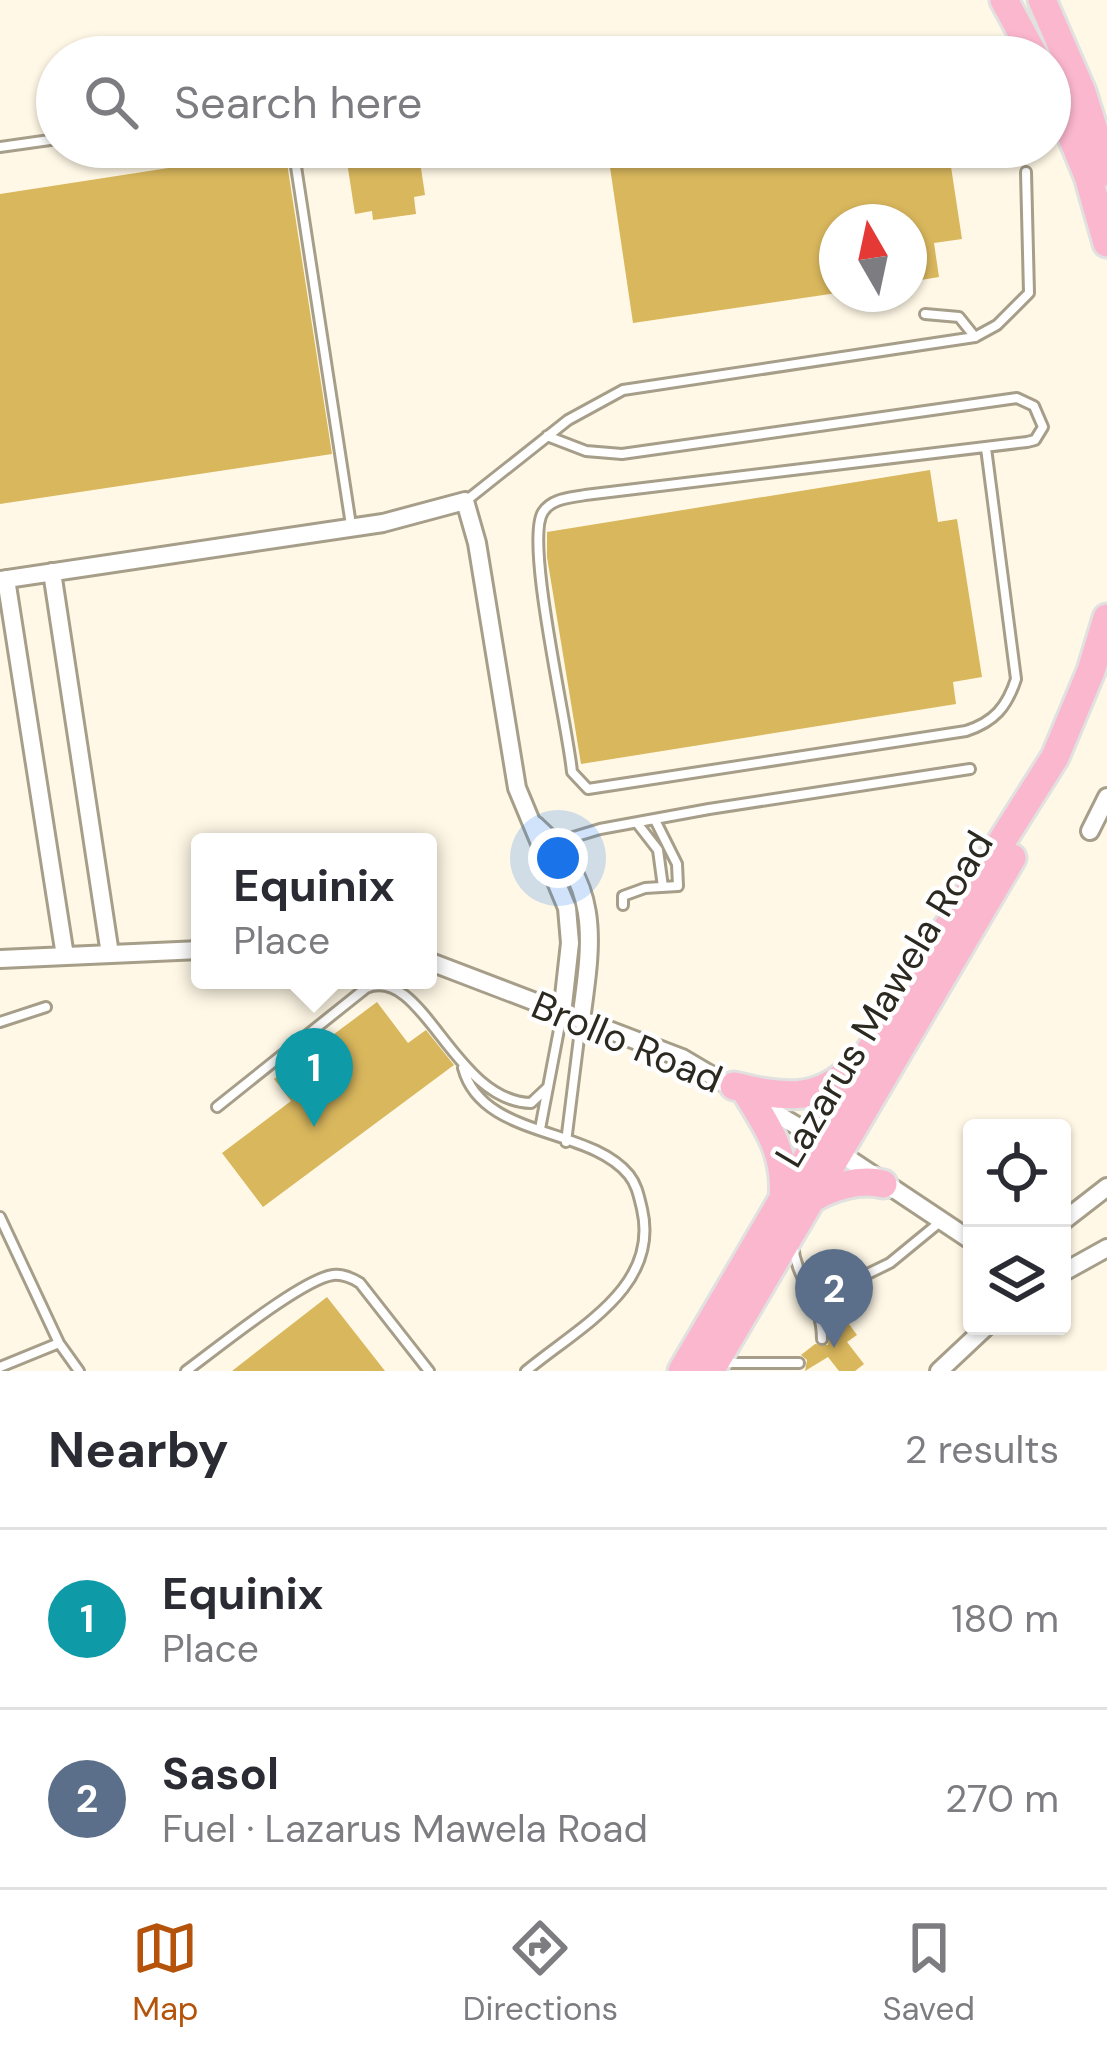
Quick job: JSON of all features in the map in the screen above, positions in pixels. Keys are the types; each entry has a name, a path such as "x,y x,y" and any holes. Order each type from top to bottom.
{"main road":[{"path":"1004,0 1025,36"},
{"path":"1029,0 1035,36"},
{"path":"1042,0 1058,36"},
{"path":"1059,0 1068,36"},
{"path":"1071,48 1107,172"},
{"path":"1071,67 1082,92"},
{"path":"1071,135 1107,243"},
{"name":"Lazarus Mawela Road","path":"682,1371 788,1216 811,1199 829,1146 878,1037 1055,757 1107,617"},
{"name":"Lazarus Mawela Road","path":"829,1146 1042,806 1070,754 1107,658"},
{"path":"741,1091 782,1096 820,1092 845,1075 878,1037"},
{"path":"741,1091 780,1150 788,1216"},
{"path":"788,1216 829,1146"},
{"path":"811,1199 841,1187 874,1181 883,1184"},
{"name":"Lazarus Mawela Road","path":"712,1366 788,1216"}],"street":[{"path":"65,956 3,579 402,519 466,501 477,543 510,762 517,788 547,845 570,926 562,1013"},
{"path":"52,572 110,954"},
{"path":"1090,831 1107,797"},
{"path":"547,845 579,880 591,922 581,1020"},
{"path":"0,959 191,950"},
{"name":"Brollo Road","path":"437,965 682,1058 829,1146 963,1236"},
{"path":"1071,1215 1107,1187"},
{"path":"1071,1269 1107,1248"},
{"path":"939,1371 977,1335"}],"lane":[{"path":"0,147 36,142"},
{"path":"296,168 351,527"},
{"path":"466,501 547,436 622,390 975,337 997,325 1029,293 1026,172"},
{"path":"925,314 959,317 975,337"},
{"path":"547,436 586,451 622,454 1022,398 1034,406 1042,427 1035,440 986,448 552,502 537,528 542,580 572,772 588,789 966,731 988,722 1003,708 1016,679 986,448"},
{"path":"547,845 655,820 970,769"},
{"path":"623,905 623,896 632,890 678,886 677,864 655,820"},
{"path":"637,824 658,850 663,887"},
{"path":"217,1107 365,989"},
{"path":"399,989 464,1068 518,1102 531,1102 548,1087"},
{"path":"0,1022 46,1007"},
{"path":"540,1129 562,1013"},
{"path":"566,1142 581,1020"},
{"path":"464,1068 468,1085 484,1106 605,1156 627,1172 637,1187 646,1227 644,1259 628,1286 526,1371"},
{"path":"788,1216 795,1262 816,1299 821,1339"},
{"path":"0,1217 59,1343 79,1371"},
{"path":"816,1299 890,1263 940,1222"},
{"path":"185,1371 303,1288 333,1275 360,1283 429,1371"},
{"path":"0,1367 59,1343"},
{"path":"712,1366 799,1363"}],"building":[{"path":"168,168 288,168 332,454 0,504 0,194"},
{"path":"348,168 421,168 425,195 414,197 416,214 373,220 372,211 355,214"},
{"path":"610,168 951,168 962,239 934,243 939,277 927,279 927,204 819,204 819,296 633,323"},
{"path":"930,470 938,522 957,519 982,677 953,682 956,704 581,764 547,557 547,532"},
{"path":"377,1002 408,1043 426,1030 454,1065 263,1207 222,1153 291,1101 274,1079"},
{"path":"327,1297 385,1371 232,1371"},
{"path":"846,1320 857,1335 847,1342 864,1364 855,1371 839,1371 828,1357 805,1371 807,1360 801,1355 815,1344 828,1345 830,1333"}],"place":[{"name":"Equinix","path":"314,1127"},
{"name":"Sasol","path":"834,1348"}]}
